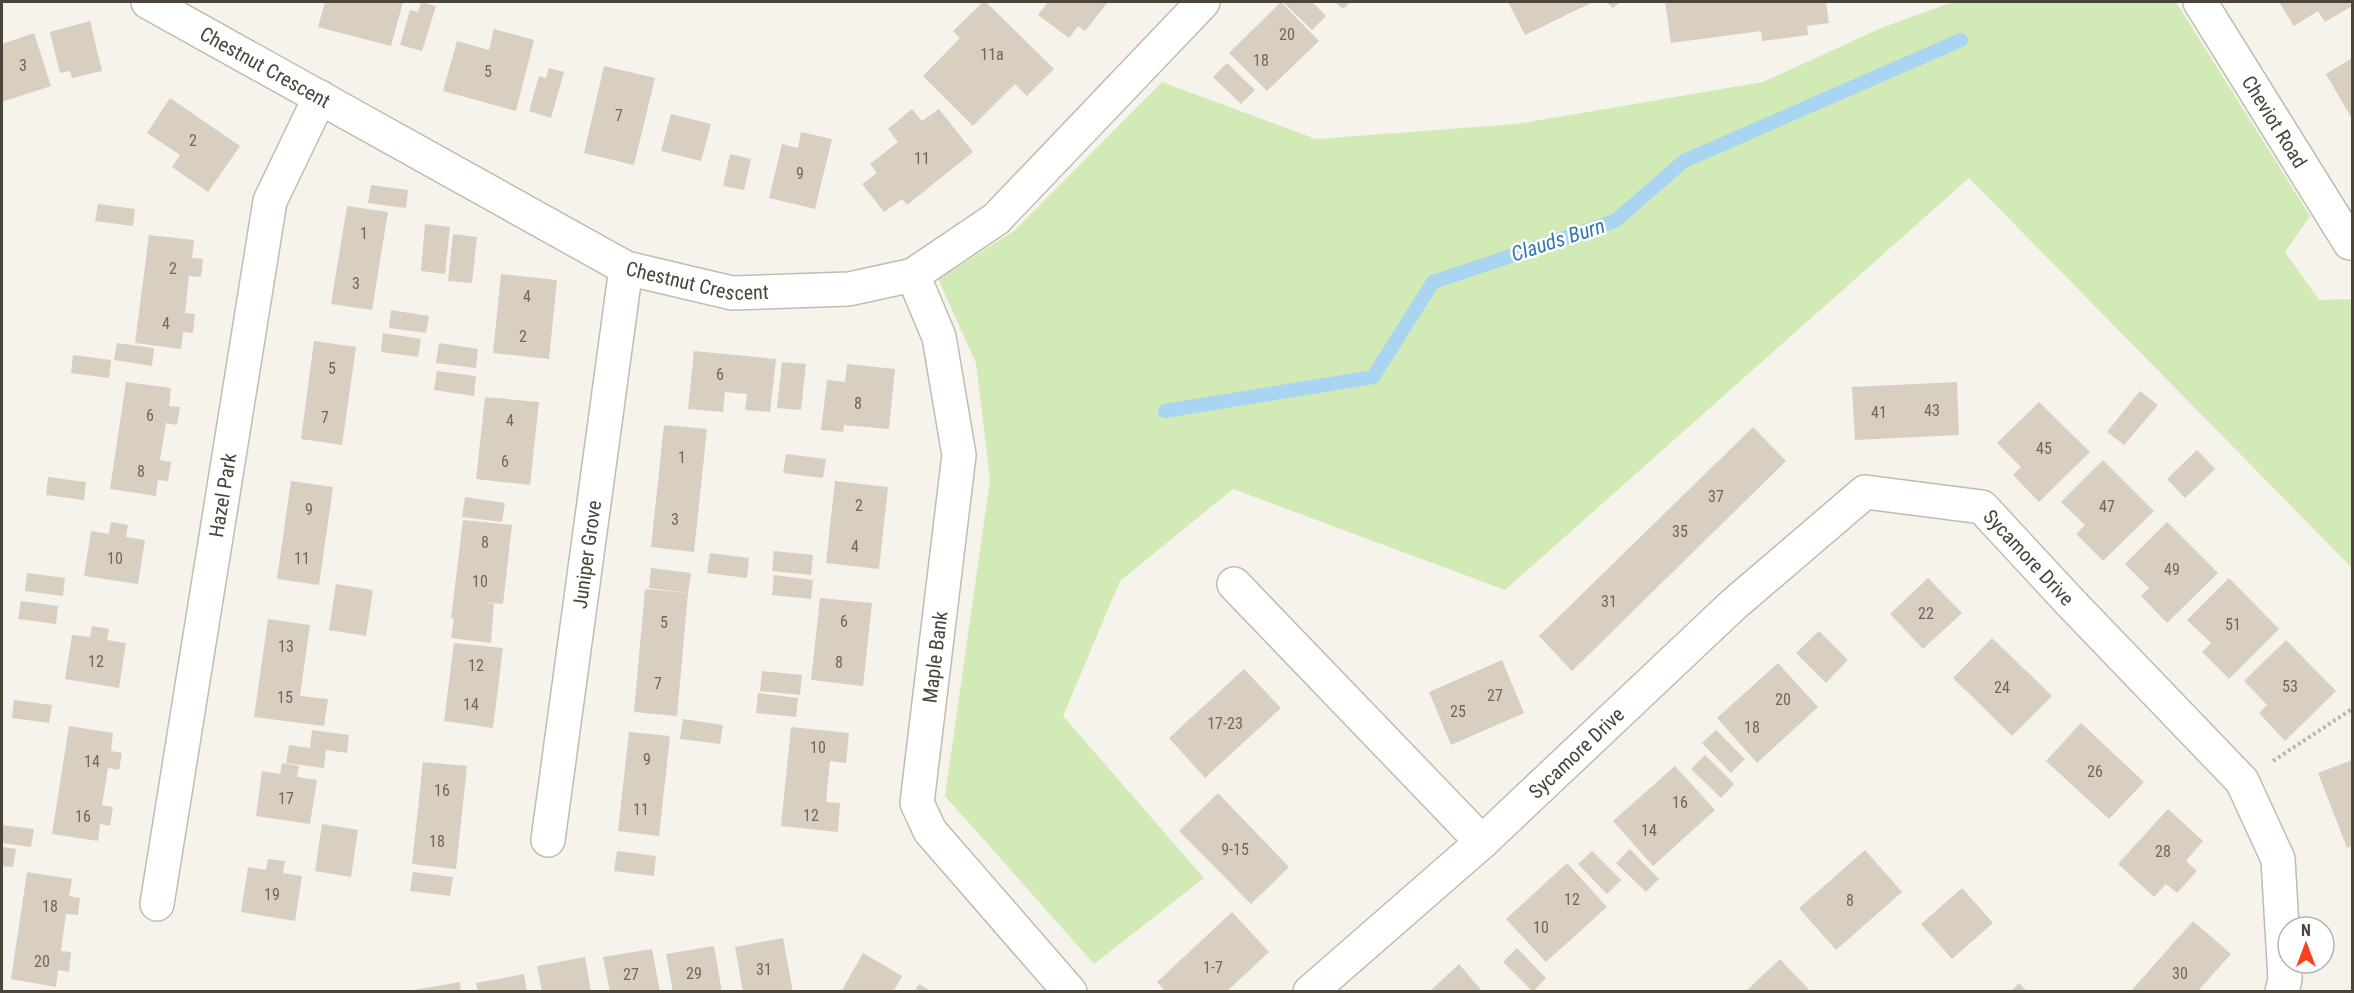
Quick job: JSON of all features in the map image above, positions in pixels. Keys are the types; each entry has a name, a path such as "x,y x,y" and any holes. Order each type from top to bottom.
{"street":[{"name":"Chestnut Crescent","path":"148,2 626,268 732,293 849,289 913,275 996,219 1203,2"},
{"name":"Cheviot Road","path":"2200,2 2350,243"},
{"name":"Hazel Park","path":"157,904 270,201 320,97"},
{"name":"Juniper Grove","path":"548,840 626,268"},
{"name":"Maple Bank","path":"913,275 939,337 959,455 917,803 930,831 1070,992"},
{"name":"Sycamore Drive","path":"1310,992 1482,842 1733,605 1865,492 1982,507 2242,781 2278,859 2285,979 2282,992"},
{"path":"1234,584 1482,842"}],"path":[{"path":"2242,781 2352,710"}],"green space":[{"path":"1953,2 2176,2 2310,216 2285,252 2319,300 2352,299 2352,568 1969,178 1505,590 1233,489 1120,581 1063,716 1204,878 1094,964 945,796 990,480 976,363 938,279 1014,231 1162,82 1316,139 1516,124 1763,82 1881,28"}],"building":[{"path":"325,2 403,2 391,46 318,27"},
{"path":"421,2 436,6 422,51 400,45 410,10 418,12"},
{"path":"983,2 986,2 1054,69 1027,96 1015,84 973,126 923,76 960,38 953,31"},
{"path":"1045,2 1108,2 1085,31 1078,26 1069,38 1038,15 1047,3"},
{"path":"1281,2 1319,41 1267,91 1229,53"},
{"path":"1283,2 1312,2 1326,16 1312,30"},
{"path":"1335,2 1350,2 1343,9"},
{"path":"1508,2 1593,2 1525,35"},
{"path":"1606,2 1620,2 1613,8"},
{"path":"1665,2 1826,2 1829,23 1807,26 1808,35 1762,41 1761,31 1671,43"},
{"path":"2279,2 2349,2 2352,6 2325,22 2318,11 2294,26"},
{"path":"90,21 102,71 72,78 70,71 60,73 50,32"},
{"path":"494,29 534,40 516,111 443,91 457,41 489,50"},
{"path":"34,33 51,86 2,102 2,44"},
{"path":"2352,58 2352,119 2326,74"},
{"path":"1227,63 1255,90 1241,104 1213,77"},
{"path":"604,66 655,78 634,165 584,153"},
{"path":"549,68 564,72 551,118 529,111 539,76 546,78"},
{"path":"170,98 240,146 208,192 172,167 180,155 147,133"},
{"path":"912,109 922,121 939,109 973,152 907,205 902,199 884,212 862,184 877,173 870,164 898,142 888,129"},
{"path":"671,114 711,124 701,161 661,151"},
{"path":"801,132 832,139 815,209 769,198 782,144 798,148"},
{"path":"730,154 751,159 744,190 723,186"},
{"path":"371,185 408,190 406,208 368,203"},
{"path":"98,204 135,209 133,226 95,221"},
{"path":"347,206 388,212 372,310 331,304"},
{"path":"425,224 450,227 445,274 421,271"},
{"path":"453,234 477,237 472,283 448,281"},
{"path":"149,235 194,240 192,258 203,259 201,277 189,276 185,313 195,314 193,333 183,332 181,349 135,343"},
{"path":"501,274 557,280 549,359 493,353"},
{"path":"391,310 429,316 426,333 389,328"},
{"path":"383,333 421,339 418,357 381,352"},
{"path":"314,341 356,347 342,445 301,439"},
{"path":"117,343 154,348 152,366 114,360"},
{"path":"439,343 478,349 476,368 436,363"},
{"path":"694,351 776,359 770,412 745,410 747,394 725,392 723,412 688,409"},
{"path":"73,355 111,360 109,378 71,373"},
{"path":"782,362 806,364 801,410 777,408"},
{"path":"847,364 895,369 889,429 844,425 843,432 821,430 827,380 845,382"},
{"path":"437,371 476,376 474,396 434,390"},
{"path":"126,382 171,388 169,406 180,407 177,425 166,423 160,460 171,462 168,481 158,480 156,496 110,489"},
{"path":"1957,382 1959,435 1855,440 1852,387"},
{"path":"2140,391 2158,405 2124,445 2107,432"},
{"path":"485,397 539,402 530,485 476,479"},
{"path":"2039,402 2090,452 2039,502 2013,475 2021,467 1997,443"},
{"path":"664,425 707,429 694,552 651,547"},
{"path":"1753,427 1786,461 1572,671 1539,636"},
{"path":"2197,450 2215,469 2185,498 2167,479"},
{"path":"786,454 826,459 823,478 783,473"},
{"path":"2103,460 2154,511 2103,561 2076,534 2085,525 2061,502"},
{"path":"48,477 86,482 84,500 46,495"},
{"path":"291,481 333,487 319,585 277,579"},
{"path":"835,481 888,487 879,569 826,563"},
{"path":"465,497 505,503 502,522 462,517"},
{"path":"463,520 512,525 503,604 483,602 494,604 491,643 451,638 454,619 451,618"},
{"path":"111,522 128,525 126,537 145,540 138,584 84,576 91,531 109,534"},
{"path":"2167,522 2218,573 2167,623 2141,596 2149,588 2125,564"},
{"path":"774,551 813,555 811,575 772,571"},
{"path":"710,553 749,558 747,578 707,573"},
{"path":"651,568 691,573 688,593 649,588"},
{"path":"27,573 65,578 63,596 25,591"},
{"path":"774,575 813,580 811,599 772,595"},
{"path":"1928,578 1962,613 1923,649 1890,614"},
{"path":"2229,578 2279,629 2229,679 2202,652 2211,643 2187,620"},
{"path":"336,584 373,590 366,636 329,630"},
{"path":"645,589 688,593 677,716 634,712"},
{"path":"820,598 872,603 863,686 811,680"},
{"path":"21,601 58,606 56,624 18,619"},
{"path":"268,619 310,625 300,696 328,699 324,726 254,717"},
{"path":"92,626 109,629 107,640 126,643 119,688 65,679 72,635 90,637"},
{"path":"1819,631 1848,660 1826,683 1796,653"},
{"path":"1992,638 2052,696 2012,736 1953,678"},
{"path":"2286,640 2336,691 2285,741 2259,713 2267,705 2244,681"},
{"path":"454,643 503,648 493,728 444,721"},
{"path":"1502,660 1524,713 1451,745 1429,692"},
{"path":"1778,663 1818,707 1757,763 1717,718"},
{"path":"1244,669 1281,708 1205,778 1169,738"},
{"path":"762,671 802,675 800,695 760,691"},
{"path":"758,693 798,698 796,717 756,713"},
{"path":"14,700 52,705 49,723 12,718"},
{"path":"683,719 723,725 720,744 680,739"},
{"path":"2081,723 2144,782 2109,819 2046,761"},
{"path":"69,726 113,733 111,751 122,753 119,770 108,768 102,805 113,807 110,826 100,824 98,841 52,834"},
{"path":"791,727 849,733 846,763 830,761 826,802 840,803 838,832 781,826"},
{"path":"312,730 349,735 347,753 326,750 324,768 286,763 289,745 310,748"},
{"path":"1716,730 1745,759 1731,773 1702,743"},
{"path":"629,732 670,736 659,836 618,831"},
{"path":"1705,755 1734,784 1721,798 1691,769"},
{"path":"2352,760 2352,846 2347,848 2318,773"},
{"path":"423,762 467,766 456,869 412,864"},
{"path":"282,763 299,766 297,777 317,780 310,824 256,816 262,771 280,774"},
{"path":"1675,766 1715,810 1653,866 1613,821"},
{"path":"1218,793 1289,867 1251,904 1179,831"},
{"path":"2168,809 2203,841 2186,861 2197,871 2177,893 2166,884 2154,897 2118,864"},
{"path":"322,824 358,830 351,877 315,871"},
{"path":"2,825 34,829 31,847 2,843"},
{"path":"2,847 16,849 13,867 2,866"},
{"path":"1630,849 1659,879 1646,892 1616,863"},
{"path":"1865,850 1902,892 1836,950 1799,908"},
{"path":"617,851 656,856 654,876 614,871"},
{"path":"1592,851 1621,880 1607,894 1578,864"},
{"path":"268,859 285,861 283,873 302,876 295,921 241,912 248,867 266,870"},
{"path":"1567,863 1607,907 1546,962 1506,919"},
{"path":"27,872 72,879 69,896 80,898 78,915 66,914 61,951 71,952 69,972 58,970 56,987 11,979"},
{"path":"413,872 453,877 450,896 410,891"},
{"path":"1962,888 1993,923 1952,959 1921,924"},
{"path":"1232,912 1269,952 1226,992 1166,992 1157,982"},
{"path":"2193,921 2231,954 2197,992 2130,992"},
{"path":"783,938 793,992 743,992 735,947"},
{"path":"714,946 722,992 673,992 666,954"},
{"path":"1517,948 1546,978 1533,992 1503,962"},
{"path":"652,949 660,992 610,992 603,957"},
{"path":"863,953 902,976 893,992 841,992"},
{"path":"585,957 591,992 542,992 537,966"},
{"path":"1780,959 1811,992 1745,992"},
{"path":"1459,964 1483,992 1429,992"},
{"path":"524,974 527,992 478,992 476,983"},
{"path":"460,982 461,992 414,992 414,990"},
{"path":"2019,983 2028,992 2010,992"},
{"path":"919,984 932,992 914,992"}],"waterway":[{"name":"Clauds Burn","path":"1165,411 1373,377 1433,282 1615,221 1684,161 1961,40"}]}
